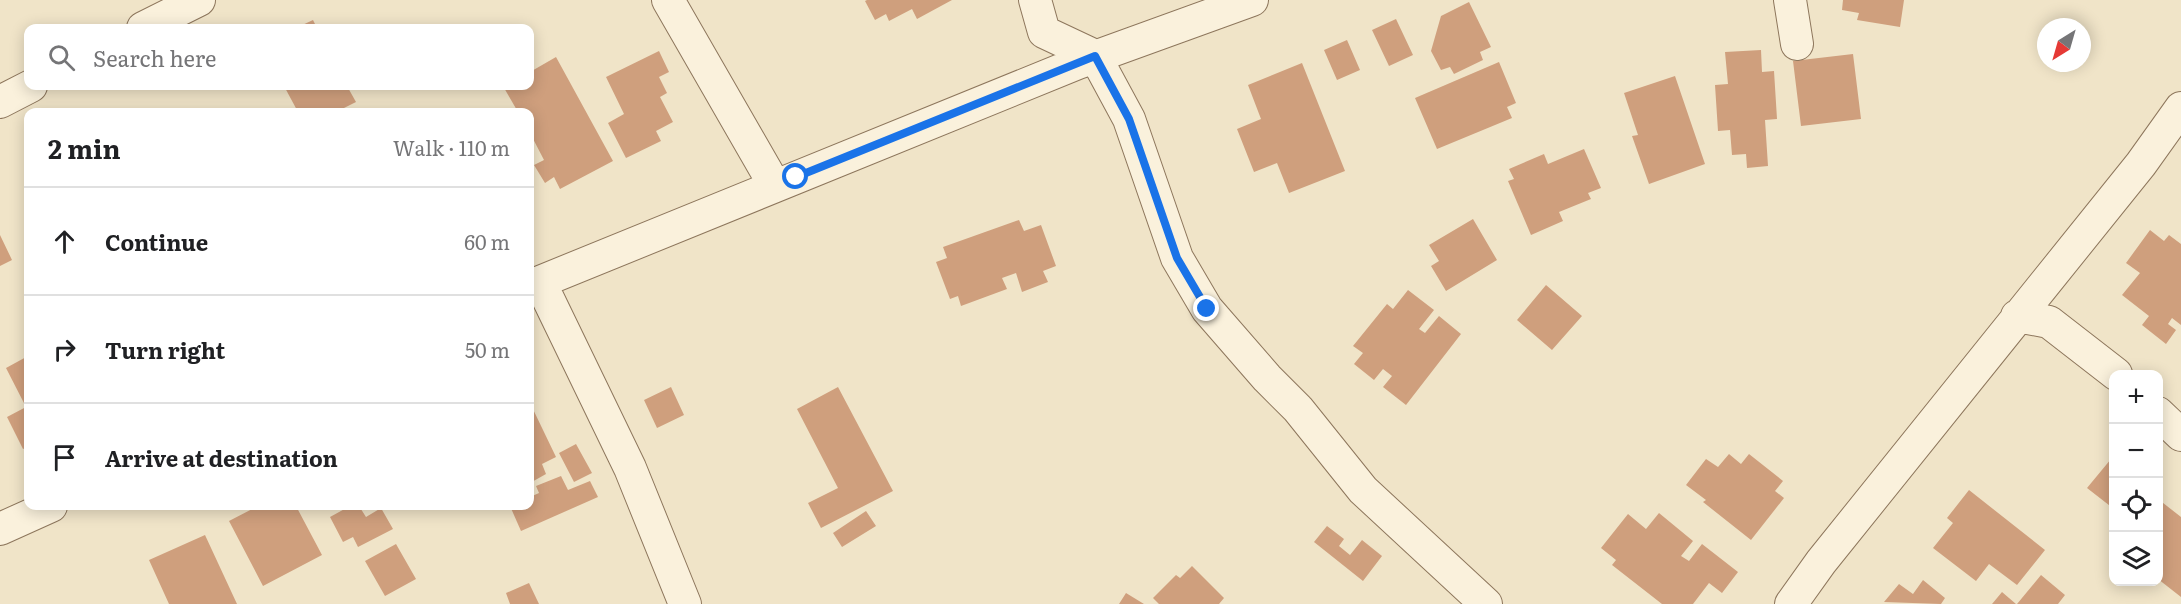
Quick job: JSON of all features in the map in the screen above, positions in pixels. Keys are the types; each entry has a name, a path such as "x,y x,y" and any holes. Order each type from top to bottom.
{"street":[{"path":"150,24 199,0"},
{"path":"668,0 775,186"},
{"path":"1035,0 1044,32 1095,56 1129,119 1177,258 1207,309 1267,378 1298,409 1363,490 1486,604"},
{"path":"685,604 630,468 535,284 1095,56 1252,0"},
{"path":"1790,0 1797,44"},
{"path":"0,102 24,90"},
{"path":"1791,604 1821,562 2141,164 2181,108"},
{"path":"2017,316 2049,322 2110,370"},
{"path":"2163,418 2181,435"},
{"path":"0,529 42,510"}],"building":[{"path":"952,0 917,19 912,9 889,21 886,14 875,20 865,1"},
{"path":"1843,0 1904,0 1900,27 1857,20 1859,13 1842,10"},
{"path":"1469,2 1491,47 1480,52 1483,60 1454,74 1450,67 1441,70 1431,51 1441,16"},
{"path":"1396,19 1413,55 1389,66 1372,30"},
{"path":"1347,40 1360,70 1337,80 1324,50"},
{"path":"1761,50 1762,72 1774,71 1777,119 1765,120 1768,166 1747,168 1746,154 1732,155 1730,130 1718,131 1715,85 1728,84 1725,52"},
{"path":"659,51 669,72 659,77 667,93 660,97 673,122 656,131 661,141 626,158 608,123 624,114 606,77"},
{"path":"1853,54 1861,119 1801,126 1793,61"},
{"path":"556,57 613,161 560,189 554,177 545,183 534,165 544,160 534,141 534,108 516,108 505,90 534,90 534,70"},
{"path":"1499,62 1516,103 1507,107 1512,118 1437,149 1415,98"},
{"path":"1302,63 1345,171 1289,193 1277,163 1254,172 1237,129 1261,119 1248,85"},
{"path":"1675,76 1705,164 1649,184 1632,136 1638,135 1624,93"},
{"path":"286,90 349,90 356,102 344,108 296,108"},
{"path":"1584,149 1601,188 1588,193 1591,199 1559,212 1563,221 1531,235 1508,181 1514,179 1509,169 1544,154 1548,164"},
{"path":"1473,219 1497,260 1446,291 1431,266 1439,261 1429,245"},
{"path":"1019,220 1024,231 1041,225 1056,266 1043,271 1048,282 1022,292 1016,273 1002,278 1007,289 961,306 958,296 950,299 936,262 947,258 943,247"},
{"path":"2150,230 2164,241 2169,235 2181,244 2181,325 2172,318 2168,324 2176,330 2166,344 2142,325 2149,316 2122,295 2140,273 2126,263"},
{"path":"0,235 12,260 0,266"},
{"path":"1546,285 1582,316 1552,350 1517,320"},
{"path":"1408,290 1434,310 1419,329 1425,333 1439,316 1461,334 1406,405 1383,387 1392,376 1383,369 1374,380 1354,364 1363,353 1353,346 1387,304 1393,309"},
{"path":"24,358 24,403 6,368"},
{"path":"671,387 684,415 657,428 644,400"},
{"path":"838,387 893,491 821,528 808,503 838,488 797,409"},
{"path":"24,408 24,449 23,449 7,417"},
{"path":"534,411 556,457 542,464 546,474 534,481"},
{"path":"576,444 592,473 574,482 559,453"},
{"path":"1729,454 1741,464 1749,454 1783,481 1775,491 1784,498 1751,540 1703,502 1706,500 1686,485 1706,459 1718,467"},
{"path":"2109,461 2109,505 2087,488"},
{"path":"561,476 568,490 590,481 598,497 521,531 512,510 534,510 534,495 539,493 536,486"},
{"path":"1969,490 2045,550 2017,585 1989,564 1976,581 1933,548 1953,523 1947,518"},
{"path":"2163,503 2181,517 2181,597 2163,583"},
{"path":"250,510 298,510 322,555 263,586 229,521"},
{"path":"343,510 362,510 366,517 382,510 393,529 358,547 353,537 343,542 330,517"},
{"path":"866,511 876,526 842,547 833,533"},
{"path":"1659,513 1693,541 1681,556 1689,561 1702,544 1738,572 1722,593 1709,583 1693,604 1662,604 1612,565 1616,560 1601,548 1628,514 1646,529"},
{"path":"1327,526 1344,539 1339,546 1350,555 1362,540 1382,556 1363,581 1314,542"},
{"path":"205,535 237,604 169,604 149,560"},
{"path":"396,544 416,579 385,596 365,561"},
{"path":"1192,566 1224,598 1219,604 1159,604 1153,598 1176,575 1180,578"},
{"path":"2041,575 2065,595 2058,604 2017,604"},
{"path":"1923,580 1945,598 1941,604 1884,602 1899,584 1913,594"},
{"path":"529,583 539,604 510,604 506,593"},
{"path":"2002,592 2016,604 1992,604"},
{"path":"1126,593 1144,604 1119,604"}],"route":[{"path":"796,177 1095,56 1129,119 1177,258 1207,309"}]}
